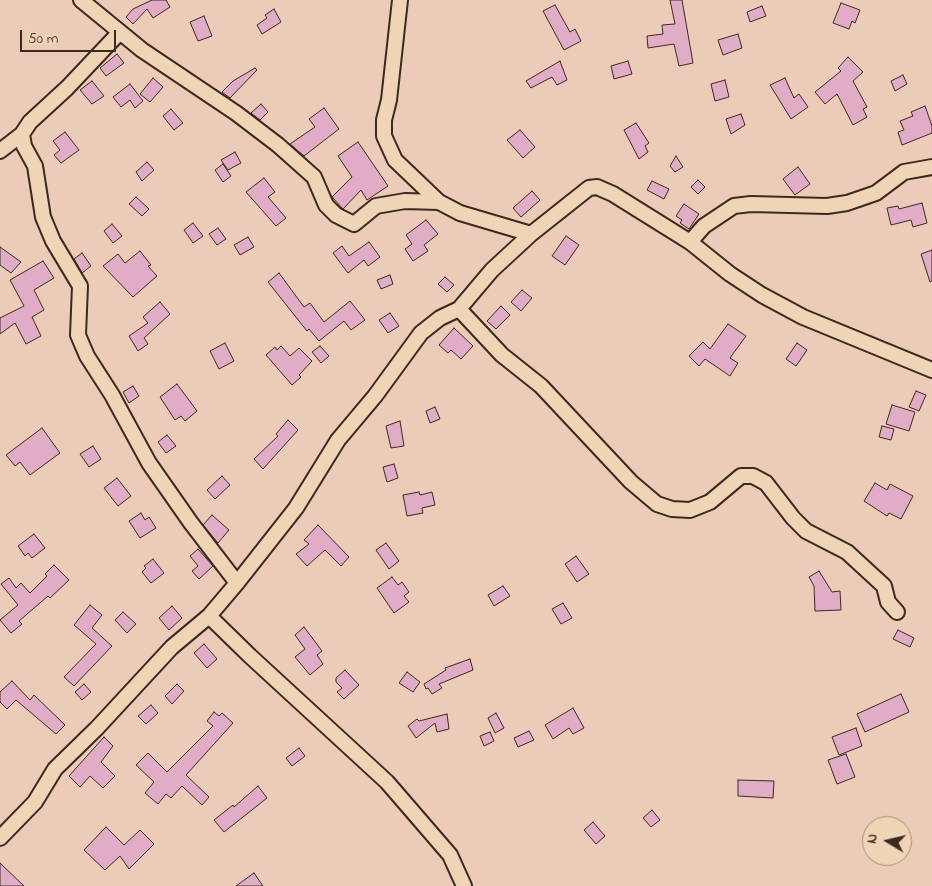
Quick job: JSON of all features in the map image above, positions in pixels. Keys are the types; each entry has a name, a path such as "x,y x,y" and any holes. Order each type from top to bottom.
{"street":[{"path":"81,0 183,80 236,113 278,145 314,177 326,205 336,215 354,224 376,206 406,201 439,202"},
{"path":"400,0 389,100 384,120 384,136 395,160 439,202 460,213 531,234"},
{"path":"0,151 22,134 30,122 120,32"},
{"path":"22,134 24,146 35,166 43,217 53,241 80,286 78,335 87,356 112,395 149,463 191,523 237,583"},
{"path":"690,242 704,226 734,206 752,204 828,206 847,203 876,193 904,172 932,167"},
{"path":"0,838 35,802 55,769 97,728 172,647 209,616 237,583 296,508 338,440 375,396 421,333 440,318 459,309 492,270 531,234 583,192 596,187 613,194 690,242 762,296 803,317 932,370"},
{"path":"459,309 502,356 541,386 631,482 657,504 672,509 690,510 710,502 741,476 753,476 766,483 793,518 806,531 847,552 884,586 888,602 897,612"},
{"path":"209,616 387,782 450,856 464,886"}],"building":[{"path":"152,0 166,0 170,7 153,18 147,9 133,24 126,17 133,9"},
{"path":"670,0 682,0 693,63 679,66 674,44 648,48 647,36 663,34 662,25 675,24"},
{"path":"841,3 860,10 855,23 852,21 849,29 833,23"},
{"path":"555,5 570,32 575,29 581,41 564,50 543,11"},
{"path":"762,6 766,16 750,22 747,12"},
{"path":"274,9 281,22 262,34 257,25 267,18 265,15"},
{"path":"204,16 212,36 198,41 190,22"},
{"path":"738,34 742,48 723,55 718,40"},
{"path":"117,54 124,63 106,76 100,68"},
{"path":"848,57 863,72 853,81 867,107 863,109 867,117 853,125 837,94 825,104 815,92 841,71 838,68"},
{"path":"560,61 567,80 557,85 552,77 531,88 526,81"},
{"path":"628,61 632,74 614,79 611,66"},
{"path":"255,68 257,70 230,98 222,92 233,81"},
{"path":"903,75 907,84 895,91 891,81"},
{"path":"153,78 163,87 150,102 140,94"},
{"path":"785,78 794,98 799,94 808,107 791,119 770,85"},
{"path":"725,80 729,97 715,101 711,84"},
{"path":"92,81 104,96 92,104 80,90"},
{"path":"130,84 143,101 135,108 130,100 121,107 113,97"},
{"path":"261,104 268,112 260,120 251,113"},
{"path":"925,106 932,126 932,133 902,145 898,132 904,130 900,121 913,116 911,112"},
{"path":"324,108 339,129 304,156 290,144 315,127 309,119"},
{"path":"171,109 183,123 174,130 163,116"},
{"path":"741,114 745,125 731,134 726,119"},
{"path":"636,123 649,143 645,146 648,152 639,159 624,130"},
{"path":"520,130 535,147 523,158 507,140"},
{"path":"65,132 79,150 61,163 54,155 60,150 53,141"},
{"path":"358,142 388,186 367,200 361,190 343,209 332,197 352,177 338,156"},
{"path":"235,152 241,163 228,170 221,160"},
{"path":"676,156 683,167 675,172 670,166"},
{"path":"147,162 154,170 142,181 136,172"},
{"path":"223,164 231,176 223,182 215,170"},
{"path":"798,167 810,184 795,195 783,179"},
{"path":"264,178 275,192 268,197 286,218 276,226 246,192"},
{"path":"698,180 705,187 698,194 691,187"},
{"path":"652,181 669,189 664,199 647,190"},
{"path":"532,191 540,200 521,217 513,208"},
{"path":"136,197 149,209 142,216 129,204"},
{"path":"922,203 927,223 913,227 911,220 891,225 887,208 898,206 899,209"},
{"path":"684,204 699,214 689,229 680,223 682,220 676,216"},
{"path":"426,220 438,234 424,245 428,251 413,261 405,249 412,244 406,235"},
{"path":"193,223 203,236 193,243 184,230"},
{"path":"112,224 122,236 113,243 104,231"},
{"path":"218,228 226,239 217,245 209,234"},
{"path":"566,236 579,245 565,265 552,256"},
{"path":"248,237 254,247 240,255 234,245"},
{"path":"369,242 380,257 368,266 364,260 348,273 333,253 342,246 349,256"},
{"path":"0,247 21,262 11,273 0,265"},
{"path":"932,250 932,281 930,282 921,254"},
{"path":"140,251 151,265 148,266 157,276 133,297 103,266 118,254 125,263"},
{"path":"82,253 91,266 82,273 74,259"},
{"path":"43,261 54,278 34,290 44,310 32,317 41,336 26,344 15,323 0,334 0,318 24,306 10,280"},
{"path":"279,273 304,307 310,303 324,322 350,301 365,320 351,330 344,321 319,341 309,329 307,331 268,282"},
{"path":"390,275 393,284 381,289 377,280"},
{"path":"445,277 454,285 447,292 438,284"},
{"path":"522,290 532,298 521,311 511,302"},
{"path":"160,302 170,314 144,338 148,344 138,351 129,336 148,323 143,317"},
{"path":"501,306 510,315 496,329 487,321"},
{"path":"390,313 399,326 388,333 379,320"},
{"path":"728,324 746,336 730,358 738,363 730,376 705,359 699,366 689,356 703,342 710,349"},
{"path":"454,328 473,346 461,359 451,350 448,353 439,345"},
{"path":"225,343 234,361 219,369 210,351"},
{"path":"797,343 807,350 796,366 786,359"},
{"path":"281,346 290,356 299,348 312,361 299,375 301,377 292,385 266,355 275,347 277,350"},
{"path":"320,346 329,356 321,363 312,352"},
{"path":"177,384 197,411 185,421 181,416 175,420 160,397"},
{"path":"133,386 139,396 129,403 123,392"},
{"path":"916,391 926,395 919,411 909,407"},
{"path":"892,405 915,412 909,431 886,424"},
{"path":"435,407 440,419 430,423 426,411"},
{"path":"288,420 298,430 263,469 254,459 278,436 276,434"},
{"path":"400,421 404,446 391,448 386,426"},
{"path":"882,426 894,429 891,440 879,437"},
{"path":"42,428 60,453 30,475 20,462 15,466 6,455"},
{"path":"167,435 176,446 166,453 158,442"},
{"path":"93,446 101,459 89,467 80,454"},
{"path":"394,464 398,478 387,482 383,467"},
{"path":"222,476 230,485 215,499 207,490"},
{"path":"117,478 131,496 118,506 104,488"},
{"path":"875,483 887,490 890,484 913,496 901,519 889,513 887,516 864,501"},
{"path":"419,492 420,495 432,492 435,505 422,508 423,513 407,516 403,495"},
{"path":"141,513 145,520 149,517 156,528 140,538 129,521"},
{"path":"212,515 229,530 218,543 203,525"},
{"path":"318,525 349,557 341,566 325,550 307,566 296,554 309,544 304,540"},
{"path":"34,534 45,548 32,558 28,553 25,556 18,546"},
{"path":"386,543 399,561 389,569 376,550"},
{"path":"198,549 213,566 199,579 192,571 198,566 190,556"},
{"path":"576,556 589,574 577,582 565,564"},
{"path":"153,559 164,573 151,583 142,572 146,568 144,566"},
{"path":"54,565 69,580 50,598 48,596 19,621 22,624 11,633 0,620 18,605 1,584 9,578 16,588 21,583 30,593 47,576 45,574"},
{"path":"819,571 832,592 840,591 841,610 815,611 814,586 809,577"},
{"path":"392,577 398,585 402,582 409,592 404,596 409,602 394,613 377,588"},
{"path":"503,586 510,596 494,606 488,595"},
{"path":"563,603 572,618 561,624 552,609"},
{"path":"90,605 102,615 92,628 112,646 74,686 64,677 96,644 74,625"},
{"path":"172,606 182,618 169,630 159,618"},
{"path":"123,612 136,624 127,633 115,620"},
{"path":"304,627 322,651 317,655 323,664 310,675 295,657 305,649 295,635"},
{"path":"898,630 914,638 910,647 893,639"},
{"path":"204,644 217,659 207,668 194,653"},
{"path":"470,659 473,670 439,684 442,688 432,694 428,688 426,689 424,684 446,670 445,668"},
{"path":"345,670 359,685 344,699 337,692 342,688 336,682 336,678"},
{"path":"407,672 420,682 413,692 399,683"},
{"path":"12,681 30,700 34,695 65,725 56,734 16,700 7,709 0,702 0,692"},
{"path":"84,684 91,692 82,700 75,692"},
{"path":"177,684 184,691 172,704 165,696"},
{"path":"901,694 909,712 865,732 857,714"},
{"path":"151,705 158,713 146,724 138,716"},
{"path":"573,708 584,728 573,734 569,728 553,739 545,725"},
{"path":"214,712 219,716 222,713 233,723 186,775 209,797 202,805 182,786 171,798 166,794 158,804 145,793 154,782 136,765 148,753 167,772 213,726 207,721"},
{"path":"496,713 504,728 495,733 488,718"},
{"path":"447,714 449,729 437,732 435,723 416,738 408,726 417,719 419,721"},
{"path":"856,728 862,746 839,755 832,737"},
{"path":"529,731 534,740 518,747 514,738"},
{"path":"490,732 494,741 484,746 480,736"},
{"path":"104,737 113,746 101,762 115,776 103,788 90,776 80,787 69,776"},
{"path":"299,748 305,756 292,766 286,758"},
{"path":"846,754 855,777 837,784 828,760"},
{"path":"738,780 774,781 773,798 738,796"},
{"path":"258,786 267,798 224,832 214,820 233,805 234,807"},
{"path":"652,810 660,820 651,827 643,818"},
{"path":"593,822 605,836 596,844 584,830"},
{"path":"106,827 124,845 140,830 154,844 129,869 120,856 105,870 84,850"},
{"path":"0,863 24,886 0,886"},
{"path":"254,873 263,886 236,886"}]}
